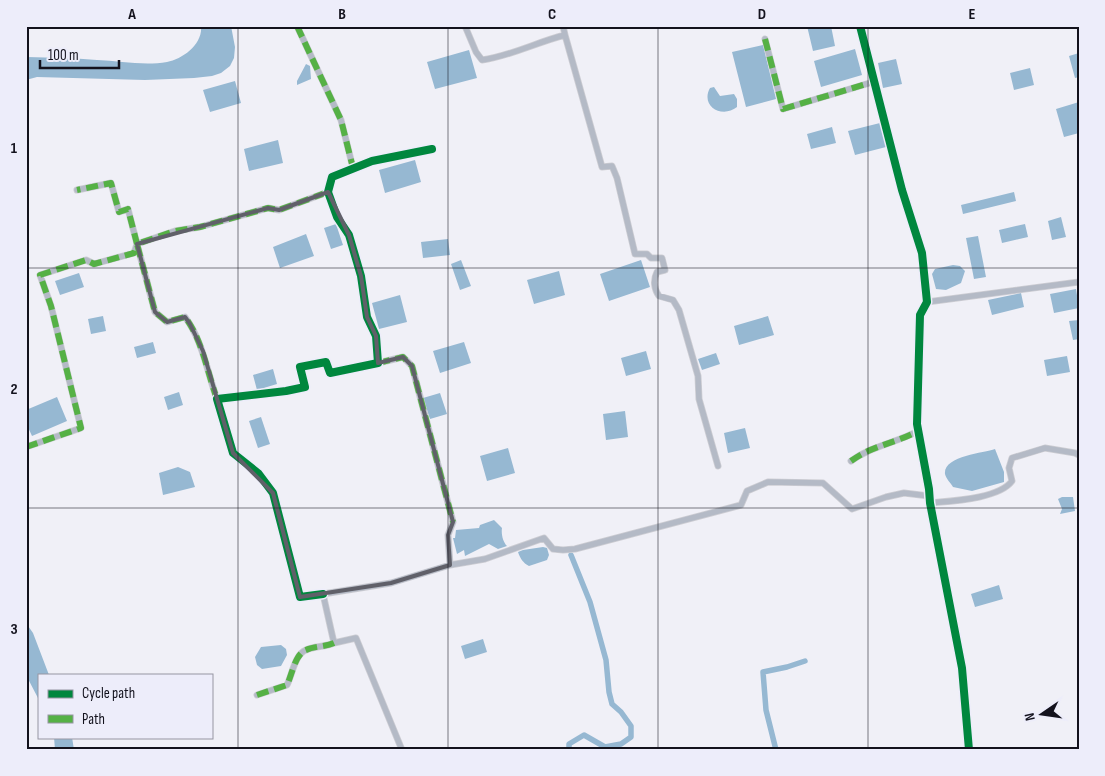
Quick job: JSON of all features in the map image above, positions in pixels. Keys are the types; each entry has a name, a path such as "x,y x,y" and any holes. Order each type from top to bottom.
{"street":[{"path":"297,26 341,120 353,168"},
{"path":"465,26 476,52 482,60 565,35"},
{"path":"563,26 602,167 612,166 617,178 635,254 647,254 651,258 662,258 665,270 657,272 654,278 654,286 659,296 673,300 679,310 698,376 699,399 718,466"},
{"path":"860,26 902,190 922,253 928,302 920,315 917,424 929,500 962,668 969,750"},
{"path":"765,39 783,109 873,82"},
{"path":"378,363 376,336 368,317 360,276 348,235 337,217 328,192 332,177 372,160 432,149"},
{"path":"77,190 111,183 119,212 128,209 155,312 167,322 185,317 190,324 203,351 209,377 233,452 258,473 274,493 300,596 391,583 450,566 485,559 544,538 553,549 575,549 741,505 747,491 768,482 823,484 852,508 904,493 929,500 962,500 995,493 1000,488 1008,486 1012,481 1009,468 1012,458 1045,448 1079,455"},
{"path":"137,244 175,231 268,208 279,210 328,192"},
{"path":"26,447 81,428 50,306 40,275 86,260 94,264 134,253 137,244"},
{"path":"928,302 1079,282"},
{"path":"217,399 305,387 300,367 326,362 330,374 403,357 412,366 453,522 448,535 450,566"},
{"path":"851,461 860,454 894,443 918,432"},
{"path":"323,594 334,643"},
{"path":"257,695 287,685 297,656 305,650 356,638 402,750"}],"highlighted area":[{"path":"328,192 349,235 361,276 367,317 376,336 378,363 403,357 412,366 453,522 448,535 450,565 391,583 300,597 273,493 233,453 203,351 190,324 185,317 167,322 155,312 137,244 268,208 279,210"}],"water":[{"path":"201,26 231,26 235,47 234,58 230,66 221,73 194,78 145,80 37,77 26,80 27,57 141,63 167,62 179,58 191,50 199,39"},
{"path":"807,26 831,26 835,46 813,51"},
{"path":"763,45 776,99 746,107 732,52"},
{"path":"855,49 862,75 821,87 814,61"},
{"path":"469,50 477,78 435,89 427,62"},
{"path":"1079,53 1079,77 1075,78 1069,56"},
{"path":"896,59 902,84 883,88 878,63"},
{"path":"306,64 310,66 311,79 297,85 297,81"},
{"path":"1030,68 1034,85 1014,90 1010,73"},
{"path":"235,81 241,103 210,112 203,90"},
{"path":"714,87 720,96 734,94 737,99 737,107 725,112 714,109 708,100 708,94 710,88"},
{"path":"1079,102 1079,133 1064,137 1056,109"},
{"path":"880,123 886,147 855,155 848,131"},
{"path":"832,127 836,143 811,149 807,134"},
{"path":"278,140 283,163 249,171 244,149"},
{"path":"415,160 421,182 385,193 379,170"},
{"path":"1014,192 1016,201 963,214 961,205"},
{"path":"1061,217 1066,237 1052,240 1048,221"},
{"path":"336,224 343,245 331,249 324,228"},
{"path":"1025,224 1028,237 1002,243 999,230"},
{"path":"306,234 314,256 280,268 273,247"},
{"path":"978,236 986,277 974,279 966,238"},
{"path":"448,239 450,255 423,258 421,242"},
{"path":"461,260 471,286 460,290 451,264"},
{"path":"641,260 650,287 609,301 600,274"},
{"path":"953,265 960,266 965,271 961,283 946,290 936,289 932,274 935,269"},
{"path":"559,271 565,295 534,304 527,280"},
{"path":"79,273 84,287 60,295 55,281"},
{"path":"1076,289 1079,308 1054,313 1050,294"},
{"path":"1021,293 1024,307 992,315 988,300"},
{"path":"400,295 407,322 379,329 372,303"},
{"path":"103,316 106,331 91,334 88,319"},
{"path":"768,316 774,335 739,345 734,326"},
{"path":"1079,320 1079,339 1073,340 1069,321"},
{"path":"153,342 156,353 137,358 134,347"},
{"path":"464,342 471,363 440,373 433,351"},
{"path":"646,351 651,369 626,376 621,358"},
{"path":"716,353 720,364 702,370 698,359"},
{"path":"1067,356 1070,372 1047,376 1044,360"},
{"path":"273,369 277,384 257,390 253,375"},
{"path":"179,392 183,405 168,410 164,397"},
{"path":"440,393 447,414 430,419 423,398"},
{"path":"57,397 67,421 32,436 26,423 26,410"},
{"path":"625,411 628,437 606,440 603,414"},
{"path":"261,417 270,444 258,448 249,421"},
{"path":"745,428 750,448 728,453 724,433"},
{"path":"508,448 515,473 487,481 480,456"},
{"path":"995,449 1004,472 1004,482 972,491 953,487 946,478 946,468 950,463 965,456"},
{"path":"178,467 190,472 195,487 163,495 159,473"},
{"path":"1073,497 1075,511 1060,514 1062,509 1058,499"},
{"path":"494,520 502,528 504,542 507,546 498,549 489,544 465,556 464,550 457,554 453,538 455,538 456,530 479,528 480,525"},
{"path":"547,548 549,555 547,560 529,566 522,560 518,552 523,550"},
{"path":"999,585 1003,599 975,607 971,594"},
{"path":"26,623 33,633 49,674 38,674 38,698 26,675"},
{"path":"483,639 487,652 465,659 461,646"},
{"path":"281,645 286,649 287,655 281,666 262,669 257,665 255,657 261,647"},
{"path":"54,738 72,738 74,750 55,750"}],"waterway":[{"path":"569,750 569,744 584,735 605,747 621,744 631,737 631,726 621,712 612,704 606,660 590,602 571,555"},
{"path":"776,750 766,710 763,672 805,661"}],"marked path":[{"path":"297,26 341,120 353,168"},
{"path":"765,39 783,109 873,82"},
{"path":"26,447 81,428 51,306 40,275 86,260 94,264 134,253 137,244 128,209 119,212 111,183 77,190"},
{"path":"217,399 200,346 185,317 167,322 155,312 137,244 175,231 200,227 268,208 279,210 328,192"},
{"path":"378,363 403,357 412,366 453,522"},
{"path":"851,461 875,448 918,431"},
{"path":"257,695 287,685 296,660 302,652 334,643"}],"cycle path":[{"path":"860,26 902,190 922,253 927,302 920,315 917,424 930,503 962,668 969,750"},
{"path":"323,594 300,597 273,493 258,473 233,453 217,399 305,387 300,367 326,362 330,373 378,363 376,336 367,317 361,276 349,235 337,217 328,192 332,177 372,161 432,149"}]}
